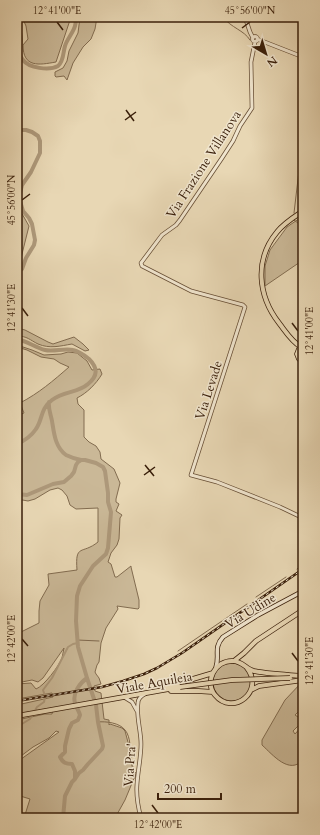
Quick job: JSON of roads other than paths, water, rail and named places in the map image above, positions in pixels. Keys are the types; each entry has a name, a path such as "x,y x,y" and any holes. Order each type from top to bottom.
{"main road":[{"path":"303,211 284,225 272,239 264,257 261,274 263,291 267,304 275,318 293,342 301,348 297,356 303,361"},
{"name":"Via Udine","path":"216,667 218,659 217,647 223,637 258,615 303,591"},
{"path":"216,667 244,654 256,641 303,610"},
{"path":"218,654 222,658 240,662 246,667 253,680 251,690"},
{"path":"244,654 243,659 246,667 255,671 303,678"},
{"name":"Viale Aquileia","path":"213,692 210,682 216,667"},
{"path":"146,693 213,673"},
{"path":"146,693 181,690 213,692 220,700 232,703 244,699 251,690 259,686 303,678"},
{"name":"Viale Aquileia","path":"17,716 180,687 232,680 303,678"}],"street":[{"path":"245,17 253,38 255,37 256,40 303,57"},
{"name":"Via Frazione Villanova","path":"142,262 162,235 176,225 180,220 233,141 240,126 252,108 251,62 256,40"},
{"name":"Via Levade","path":"142,262 142,266 191,291 243,305 245,307 190,475 217,482 280,507 303,518"},
{"name":"Via Pra'","path":"140,818 137,785 141,757 138,701 146,693"},
{"path":"124,697 132,702 138,712"}],"waterway":[{"path":"17,25 21,36 21,58 26,63 34,67 54,68 61,62 64,48 75,26 76,17"},
{"path":"223,17 250,40"},
{"path":"294,213 303,120"},
{"path":"17,130 32,132 38,136 40,141 40,153 31,172 22,185 20,193 20,201 23,211 32,224 35,240 22,269 17,272"},
{"path":"294,220 303,227"},
{"path":"17,339 45,350 77,351 92,362 96,372 94,378 84,387 61,395 48,403 34,431 28,438 17,444"},
{"path":"49,402 54,435 59,448 66,455 81,460"},
{"path":"17,494 27,495 53,484 64,482 71,476 76,465 81,460 96,463 103,467 105,471 108,502 111,512 108,548 106,554 93,566 80,586 77,596 76,621 78,647 96,705 103,746 75,779"},
{"path":"297,569 303,565"},
{"path":"256,597 286,577"},
{"path":"178,651 247,604"},
{"path":"77,640 99,641"},
{"path":"17,727 30,719 37,707 44,702 45,696 43,690 52,678 68,647 78,643"},
{"path":"63,818 65,796 75,779 75,771 72,764 65,763 60,757 65,752 69,729 72,723 78,720 80,715 74,699 76,692 79,685 87,678"},
{"path":"98,722 109,722 116,724 123,728 127,733 130,744 131,759 134,771 136,773 135,778"}],"railway":[{"path":"17,701 102,687 144,674 182,653 303,569"}]}
